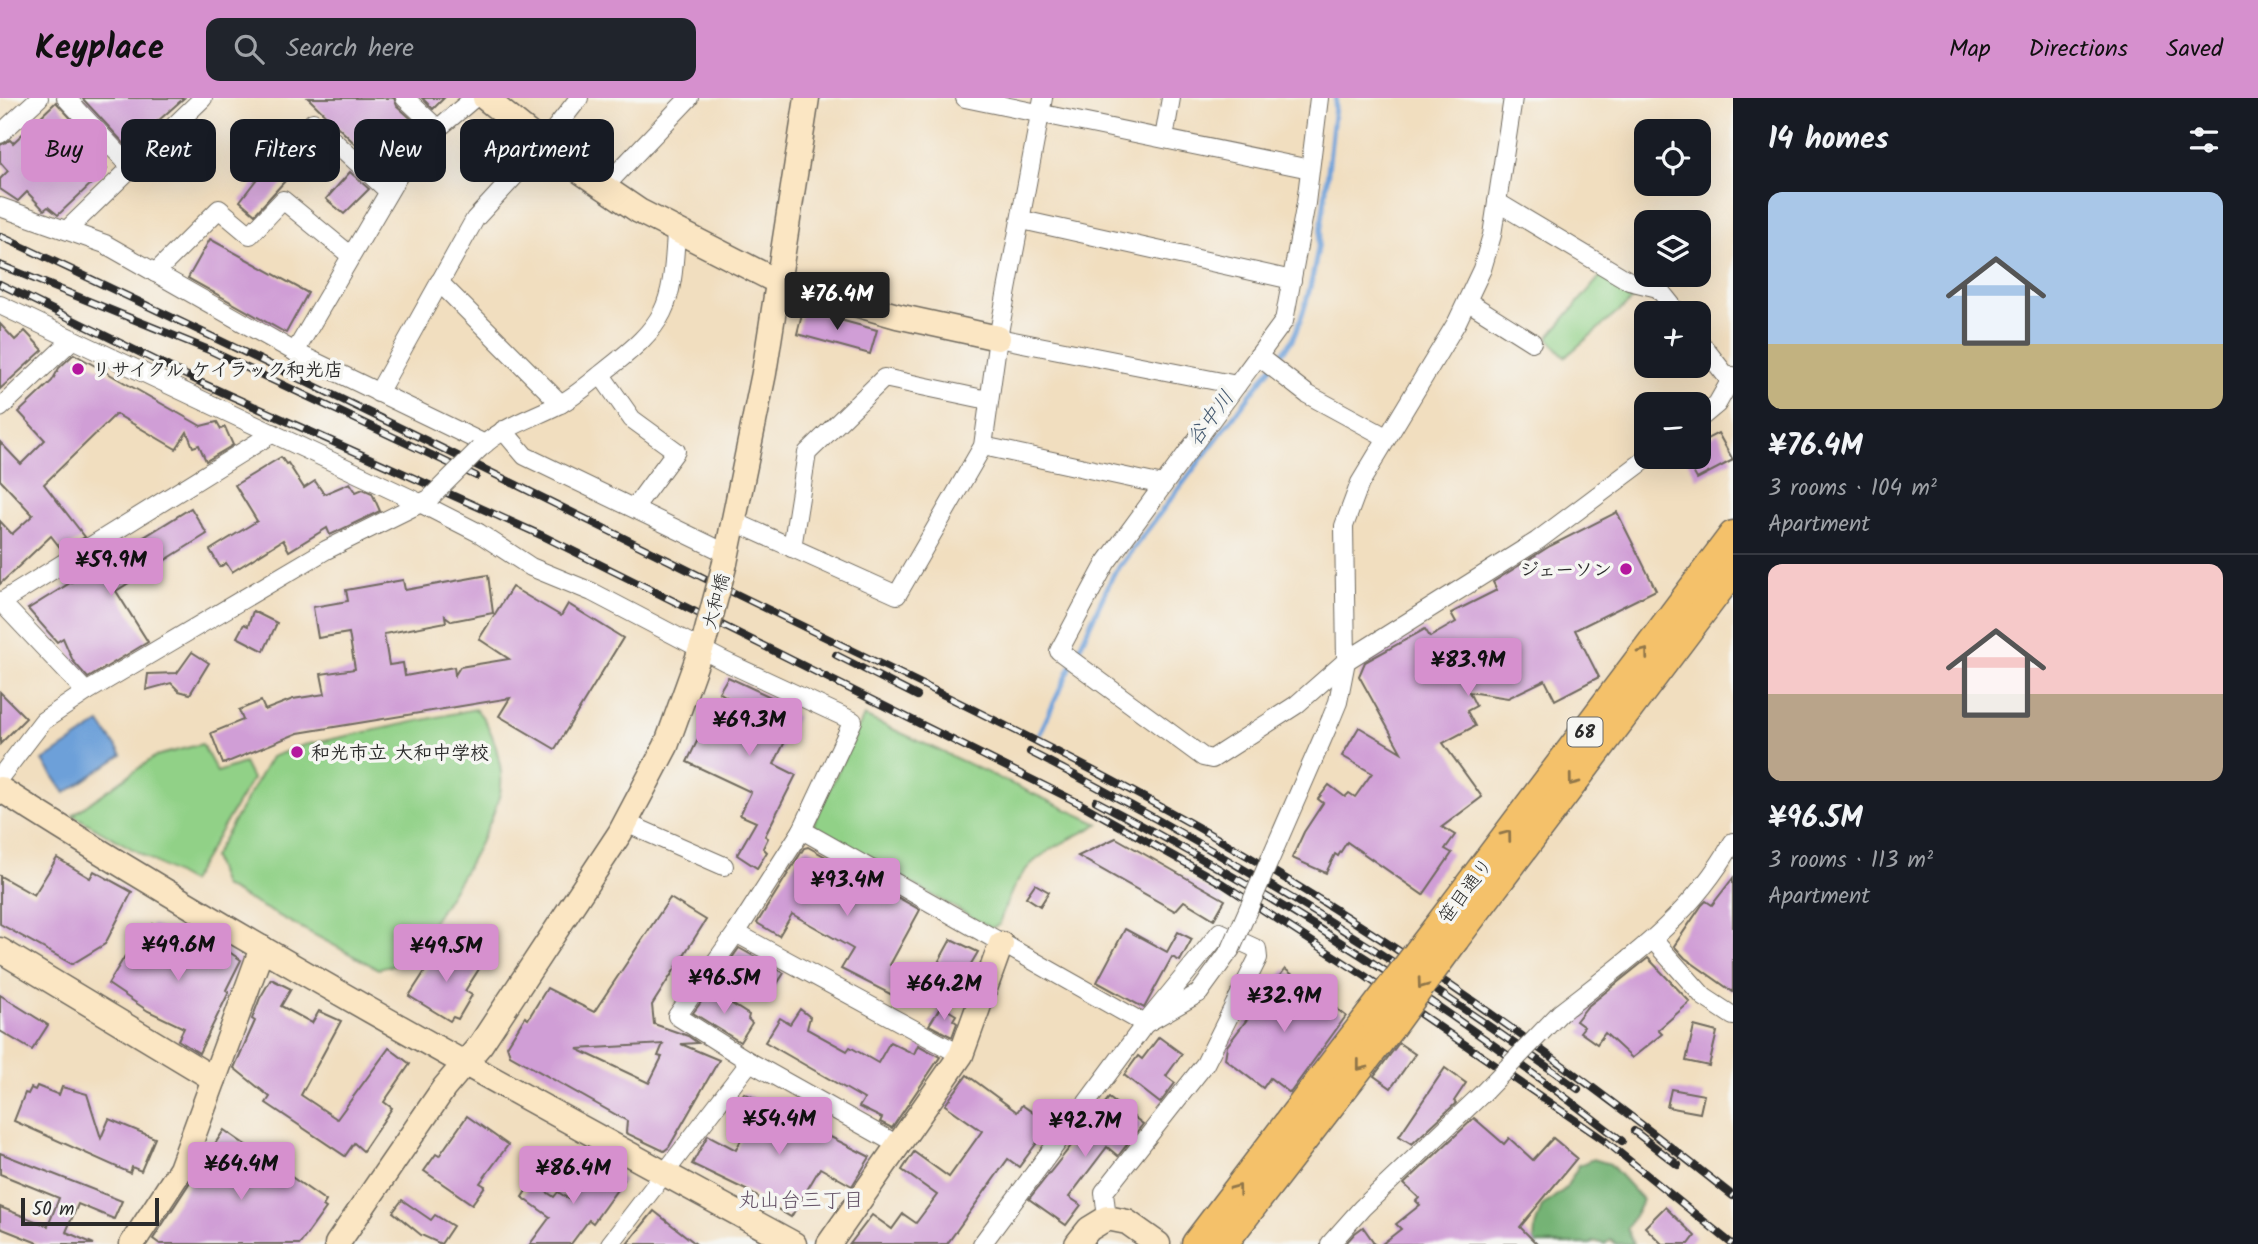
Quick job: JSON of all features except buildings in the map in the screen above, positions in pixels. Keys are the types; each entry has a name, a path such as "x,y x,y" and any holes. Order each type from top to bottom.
{"main road":[{"name":"笹目通り","path":"1223,1244 1380,1021 1733,536"},
{"name":"笹目通り","path":"1445,934 1733,571"},
{"name":"笹目通り","path":"1196,1244 1380,1021"}],"street":[{"path":"0,134 39,98"},
{"path":"66,98 121,156"},
{"path":"180,119 202,98"},
{"path":"405,98 428,119"},
{"path":"446,123 474,98"},
{"path":"485,98 511,119"},
{"path":"562,119 579,98"},
{"path":"604,187 689,98"},
{"name":"大和橋","path":"337,1244 542,955 626,822 666,746 704,643 727,558 764,373 807,98"},
{"path":"965,98 1042,106 1164,138 1310,169"},
{"path":"1164,138 1171,98"},
{"path":"1319,98 1310,169 1284,321 1262,359 1237,385 1106,563 1059,651 1083,666 1203,757 1212,759 1296,705 1346,662 1537,541 1634,468"},
{"path":"1144,1024 1199,993 1231,949 1338,702 1346,662 1344,526 1360,483 1467,301 1489,247 1513,98"},
{"path":"734,522 897,595 983,446 998,338 1042,106"},
{"path":"340,147 388,191"},
{"path":"67,230 121,177"},
{"path":"295,352 394,182"},
{"path":"379,393 475,219 508,182"},
{"path":"597,182 676,232 778,282 897,316 1237,385"},
{"path":"155,273 219,209 250,235 283,200 350,255"},
{"path":"1497,202 1629,281 1658,288 1668,301"},
{"path":"0,208 67,230 129,256 295,352 482,446"},
{"path":"1022,220 1292,280"},
{"path":"0,777 43,721 86,692 326,550 427,500 482,446 503,430 561,404 641,343 665,310 673,285 676,232"},
{"path":"439,282 561,404"},
{"path":"1467,301 1532,342"},
{"path":"0,305 273,433 427,500 531,567 704,643 853,721 802,830 736,933 677,1016 750,1062 898,1146"},
{"path":"0,408 72,340"},
{"path":"1711,355 1732,379 1711,409"},
{"path":"1262,359 1307,394 1386,437"},
{"path":"601,374 632,419 676,451 634,508"},
{"path":"792,548 807,453 884,378 988,400"},
{"path":"503,430 525,456 634,508 727,558"},
{"path":"86,692 0,602 273,433"},
{"path":"983,446 1163,485"},
{"path":"0,789 99,852 463,1065 794,1244"},
{"path":"626,822 724,866"},
{"path":"802,830 1144,1024"},
{"path":"1330,1244 1362,1208 1483,1093 1560,1013 1654,941 1710,878 1733,842"},
{"path":"982,1244 1144,1024 1220,932 1259,952 1205,1064 1104,1192 1107,1218"},
{"path":"736,933 961,1055"},
{"path":"1654,941 1704,997 1733,1016"},
{"path":"829,1244 961,1055 1001,944"},
{"path":"132,1244 181,1169 262,948"},
{"path":"0,950 214,1079"},
{"path":"610,1244 750,1062"},
{"path":"1077,1244 1089,1229 1107,1218 1127,1222 1158,1244"}],"green space":[{"path":"1603,273 1637,296 1565,357 1548,338"},
{"path":"475,709 487,725 496,748 501,772 500,793 473,857 408,962 378,969 223,886 213,857 271,757 304,745"},
{"path":"864,716 1099,824 1035,861 1015,886 999,925 991,928 815,829 814,822"},
{"path":"202,744 217,772 244,763 252,779 190,882 73,815 156,756"},
{"path":"1593,1159 1610,1164 1643,1200 1627,1228 1633,1244 1616,1244 1611,1239 1605,1244 1594,1241 1591,1244 1534,1244 1535,1227 1542,1206 1565,1189 1579,1165"}],"water":[{"path":"100,723 122,755 65,793 43,761"}],"waterway":[{"name":"谷中川","path":"1040,733 1113,575 1292,340 1302,315 1317,255 1336,98"}],"railway":[{"path":"0,236 360,408 913,680 1171,812 1299,887 1427,969 1613,1102 1733,1196"},
{"path":"0,265 209,350 476,476"},
{"path":"0,284 202,383 543,536 1079,803 1223,884 1365,976 1604,1140 1732,1244"},
{"path":"836,655 917,696"},
{"path":"1030,752 1172,828 1311,910 1379,952 1578,1089"},
{"path":"1096,801 1233,877 1367,959 1496,1047 1622,1141"},
{"path":"1634,1131 1678,1165"}],"place":[{"name":"リサイクル ケイラック和光店","path":"78,369"},
{"name":"ジェーソン","path":"1626,569"},
{"name":"和光市立 大和中学校","path":"297,752"}],"district":[{"name":"丸山台三丁目","path":"801,1200"}]}
